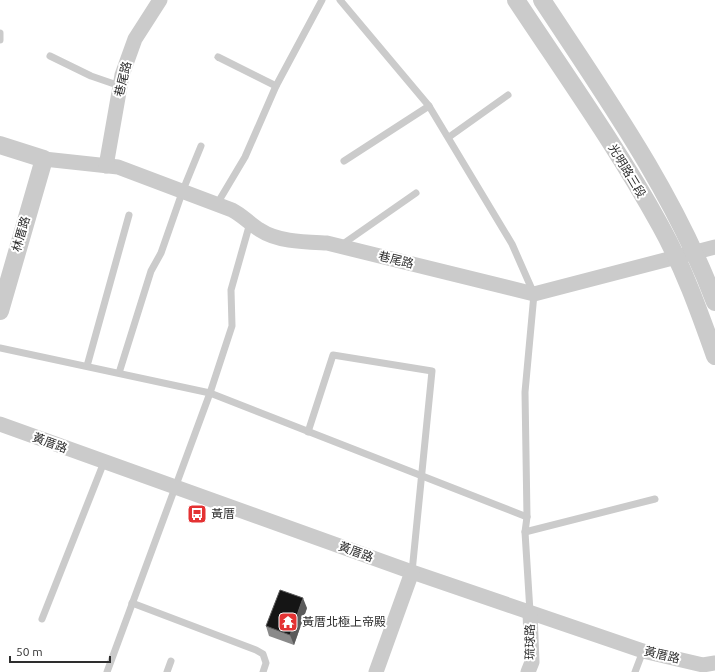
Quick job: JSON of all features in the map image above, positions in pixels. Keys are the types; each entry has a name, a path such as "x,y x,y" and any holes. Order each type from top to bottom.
{"street":[{"name":"巷尾路","path":"106,166 122,75 134,39 160,0"},
{"name":"光明路三段","path":"516,0 618,156 660,225 689,284 715,356"},
{"name":"光明路三段","path":"542,0 639,148 696,253 715,302"},
{"name":"巷尾路","path":"0,145 44,159 118,167 182,190 241,214 260,230 272,236 340,246 534,294 715,247"},
{"name":"林厝路","path":"0,310 44,159"},
{"name":"黃厝路","path":"0,424 412,572 643,651 703,665 715,663"},
{"path":"376,672 412,572"},
{"name":"琉球路","path":"528,672 532,662 530,612"}],"lane":[{"path":"217,204 245,157 276,86 322,0"},
{"path":"340,0 429,106 512,244 534,294 525,392 527,516 525,532 530,612"},
{"path":"0,33 0,40"},
{"path":"50,56 91,76 120,86"},
{"path":"218,57 276,86"},
{"path":"449,137 508,95"},
{"path":"344,160 429,106"},
{"path":"119,373 151,271 161,253 182,190 201,146"},
{"path":"340,246 416,193"},
{"path":"87,366 129,215"},
{"path":"107,672 174,487 210,393 232,326 232,290 250,222"},
{"path":"0,348 210,393 422,477 527,516"},
{"path":"308,432 333,355 432,371 412,572"},
{"path":"42,619 104,462"},
{"path":"525,532 655,499"},
{"path":"132,603 256,650 263,654 266,663 263,672"},
{"path":"635,672 643,651"},
{"path":"166,672 171,661"}],"building":[{"path":"280,590 303,598 290,635 266,626"}],"place":[{"name":"黃厝","path":"197,514"},
{"name":"黃厝北極上帝殿","path":"288,622"}]}
